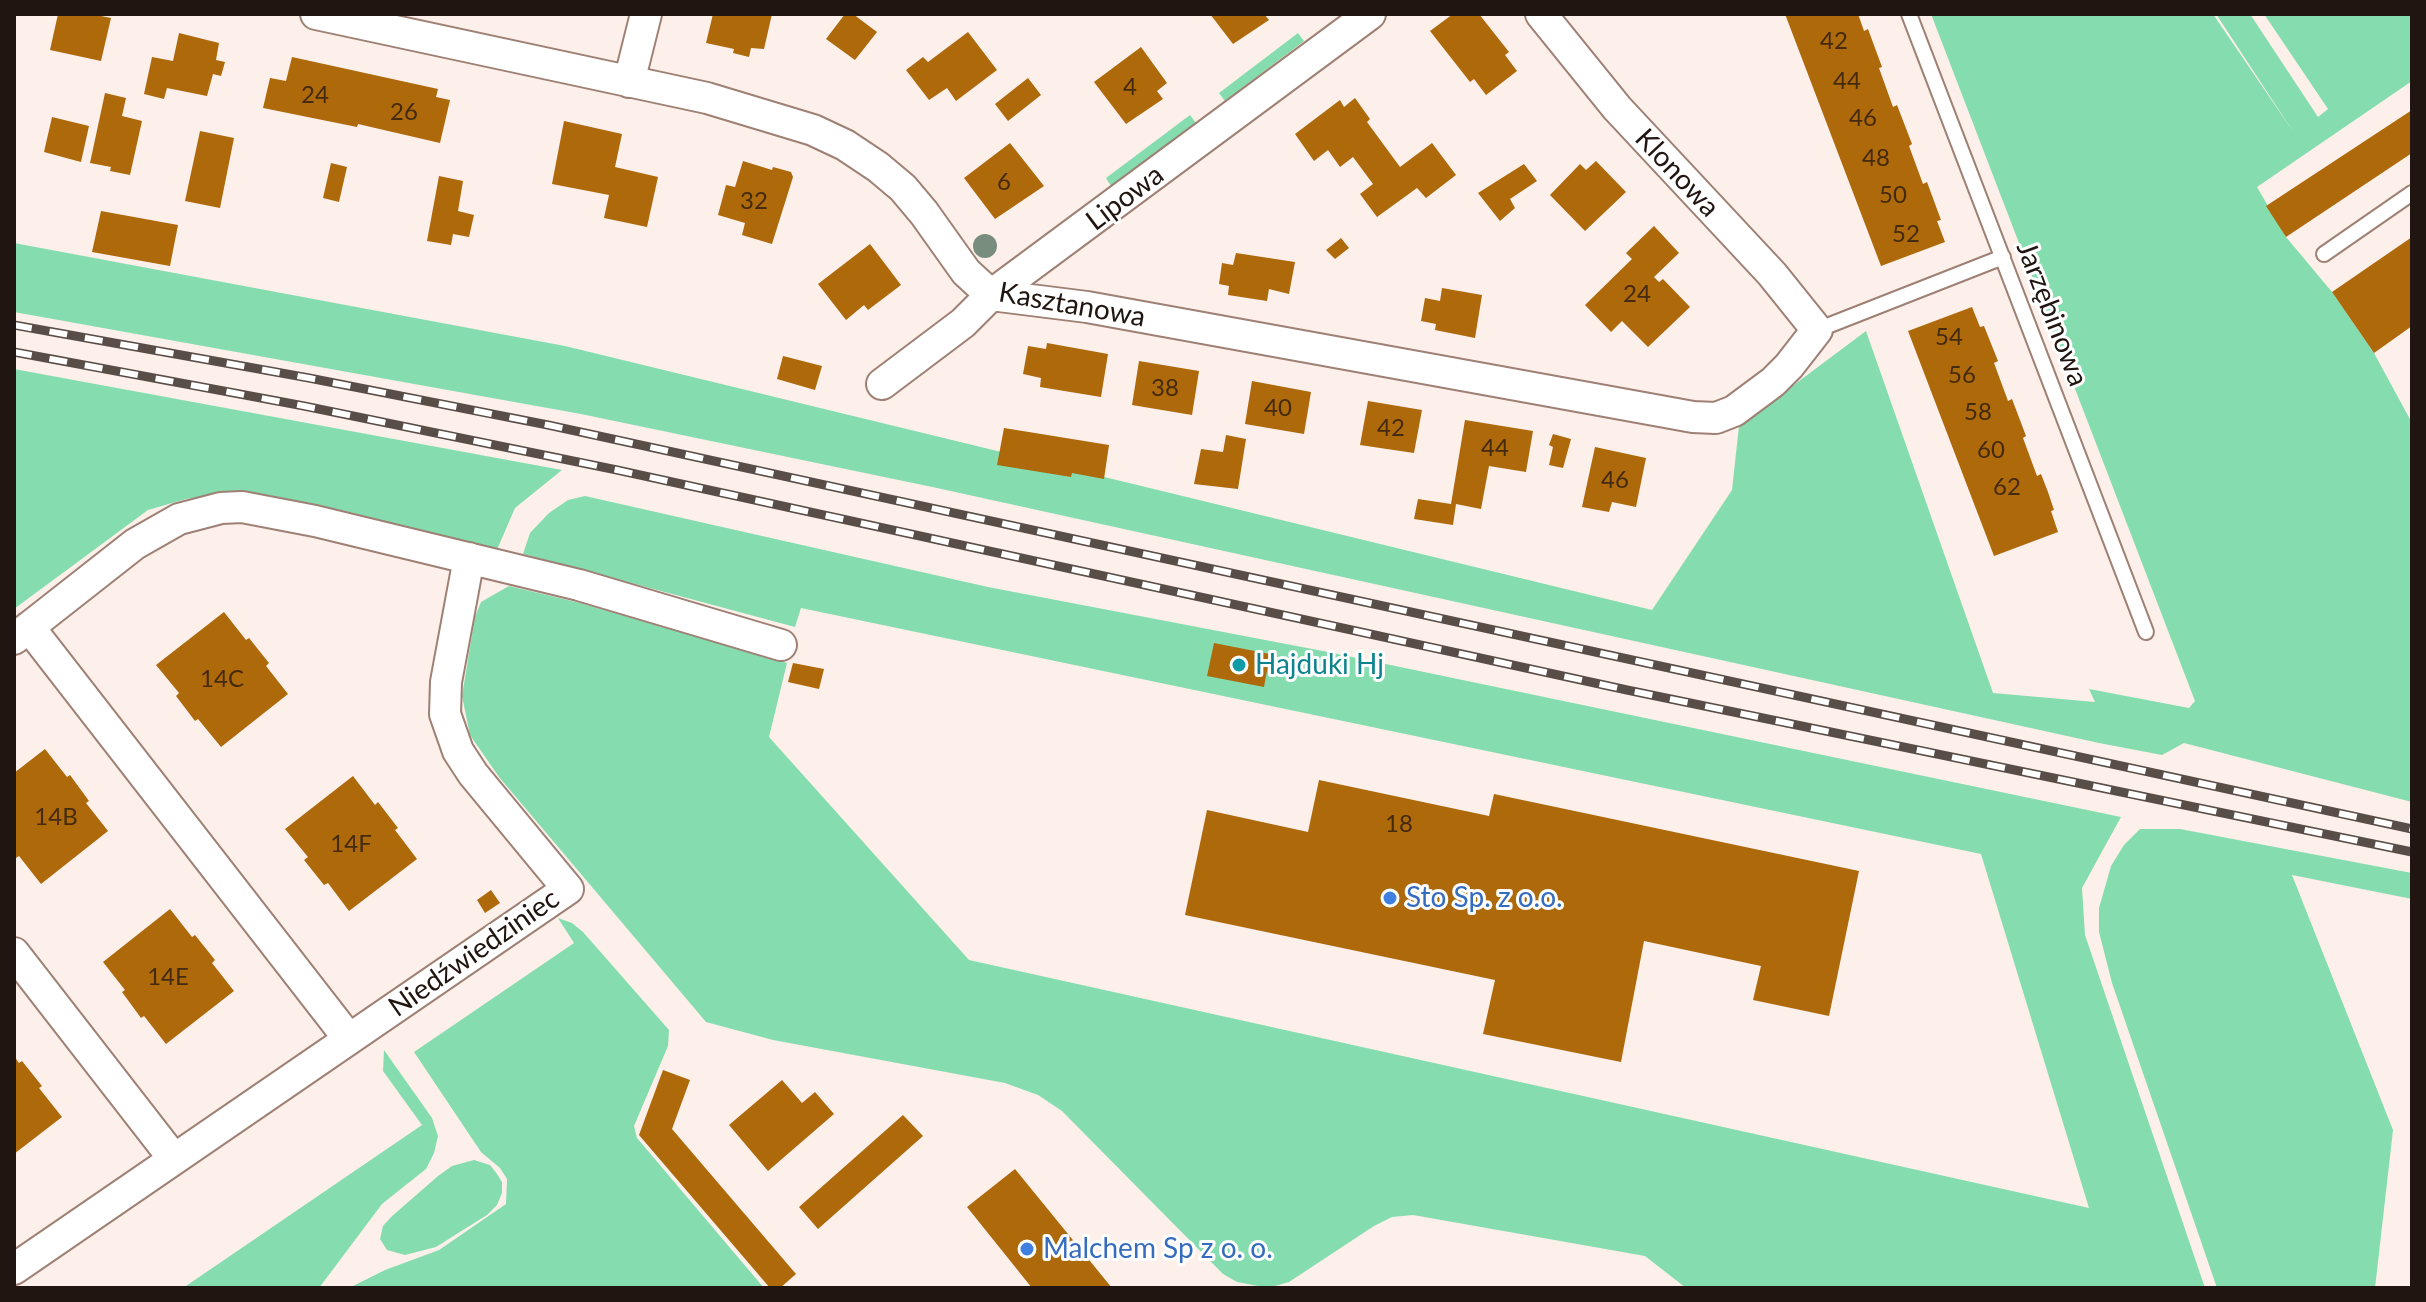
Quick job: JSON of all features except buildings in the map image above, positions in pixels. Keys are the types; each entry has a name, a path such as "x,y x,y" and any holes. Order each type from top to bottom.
{"street":[{"name":"Kasztanowa","path":"316,14 707,98 813,130 845,145 903,188 966,272 991,295 1087,307 1693,417 1716,418 1734,411 1773,382 1817,330"},
{"path":"629,82 646,14"},
{"name":"Lipowa","path":"882,384 963,323 991,295 1370,14"},
{"name":"Klonowa","path":"1541,14 1617,108 1772,274 1817,330"},
{"path":"349,1039 22,633 135,544 179,519 221,508 242,507 579,585 781,645"},
{"name":"Niedźwiedziniec","path":"14,1269 568,889 473,774 458,751 445,714 446,682 469,558"},
{"path":"14,953 174,1159"}],"lane":[{"name":"Jarzębinowa","path":"1909,14 2146,632"},
{"path":"2324,254 2412,193"},
{"path":"1817,330 2003,257"}],"green space":[{"path":"1931,14 2213,14 2294,133 2216,14 2250,14 2318,117 2328,109 2264,14 2412,14 2412,81 2257,187 2286,237 2332,292 2374,353 2412,423 2412,802 2184,743 2162,755 2099,743 937,488 581,414 14,312 14,243 565,346 1652,610 1732,490 1739,426 1866,331 1993,693 2095,702 2089,689 2189,708 2195,701"},
{"path":"1298,33 1304,41 1225,101 1219,93"},
{"path":"1190,115 1196,123 1111,186 1106,178"},
{"path":"14,369 562,470 515,508 496,552 220,494 186,499 148,510 14,609"},
{"path":"585,496 988,587 1328,652 2121,817 2082,888 2085,935 2205,1288 1686,1288 1645,1256 1413,1215 1392,1217 1374,1226 1289,1282 1268,1288 1237,1282 1223,1274 1062,1111 1038,1095 1005,1083 773,1040 706,1022 499,777 470,735 462,696 475,617 481,602 509,586 580,603 787,663 769,737 969,960 2089,1208 1981,854 801,608 795,627 523,554 530,533 549,513 568,500"},
{"path":"2140,829 2180,829 2412,873 2412,899 2292,875 2393,1130 2375,1288 2217,1288 2112,983 2099,932 2099,908 2111,866 2124,845"},
{"path":"558,918 572,923 583,932 669,1030 668,1046 634,1126 637,1138 764,1288 349,1288 385,1270 439,1250 506,1204 507,1179 500,1168 481,1152 414,1052 574,943"},
{"path":"384,1050 432,1118 438,1136 426,1169 382,1204 319,1288 183,1288 422,1125 383,1071"},
{"path":"474,1160 490,1165 502,1182 497,1205 487,1215 436,1247 405,1255 387,1250 380,1239 383,1226 391,1217 452,1166"}],"railway":[{"path":"14,325 548,425 2412,829"},
{"path":"14,352 304,406 617,470 1627,690 2412,852"}],"place":[{"name":"Hajduki Hj","path":"1239,665"},
{"name":"Sto Sp. z o.o.","path":"1390,898"},
{"name":"Malchem Sp z o. o.","path":"1027,1249"}]}
